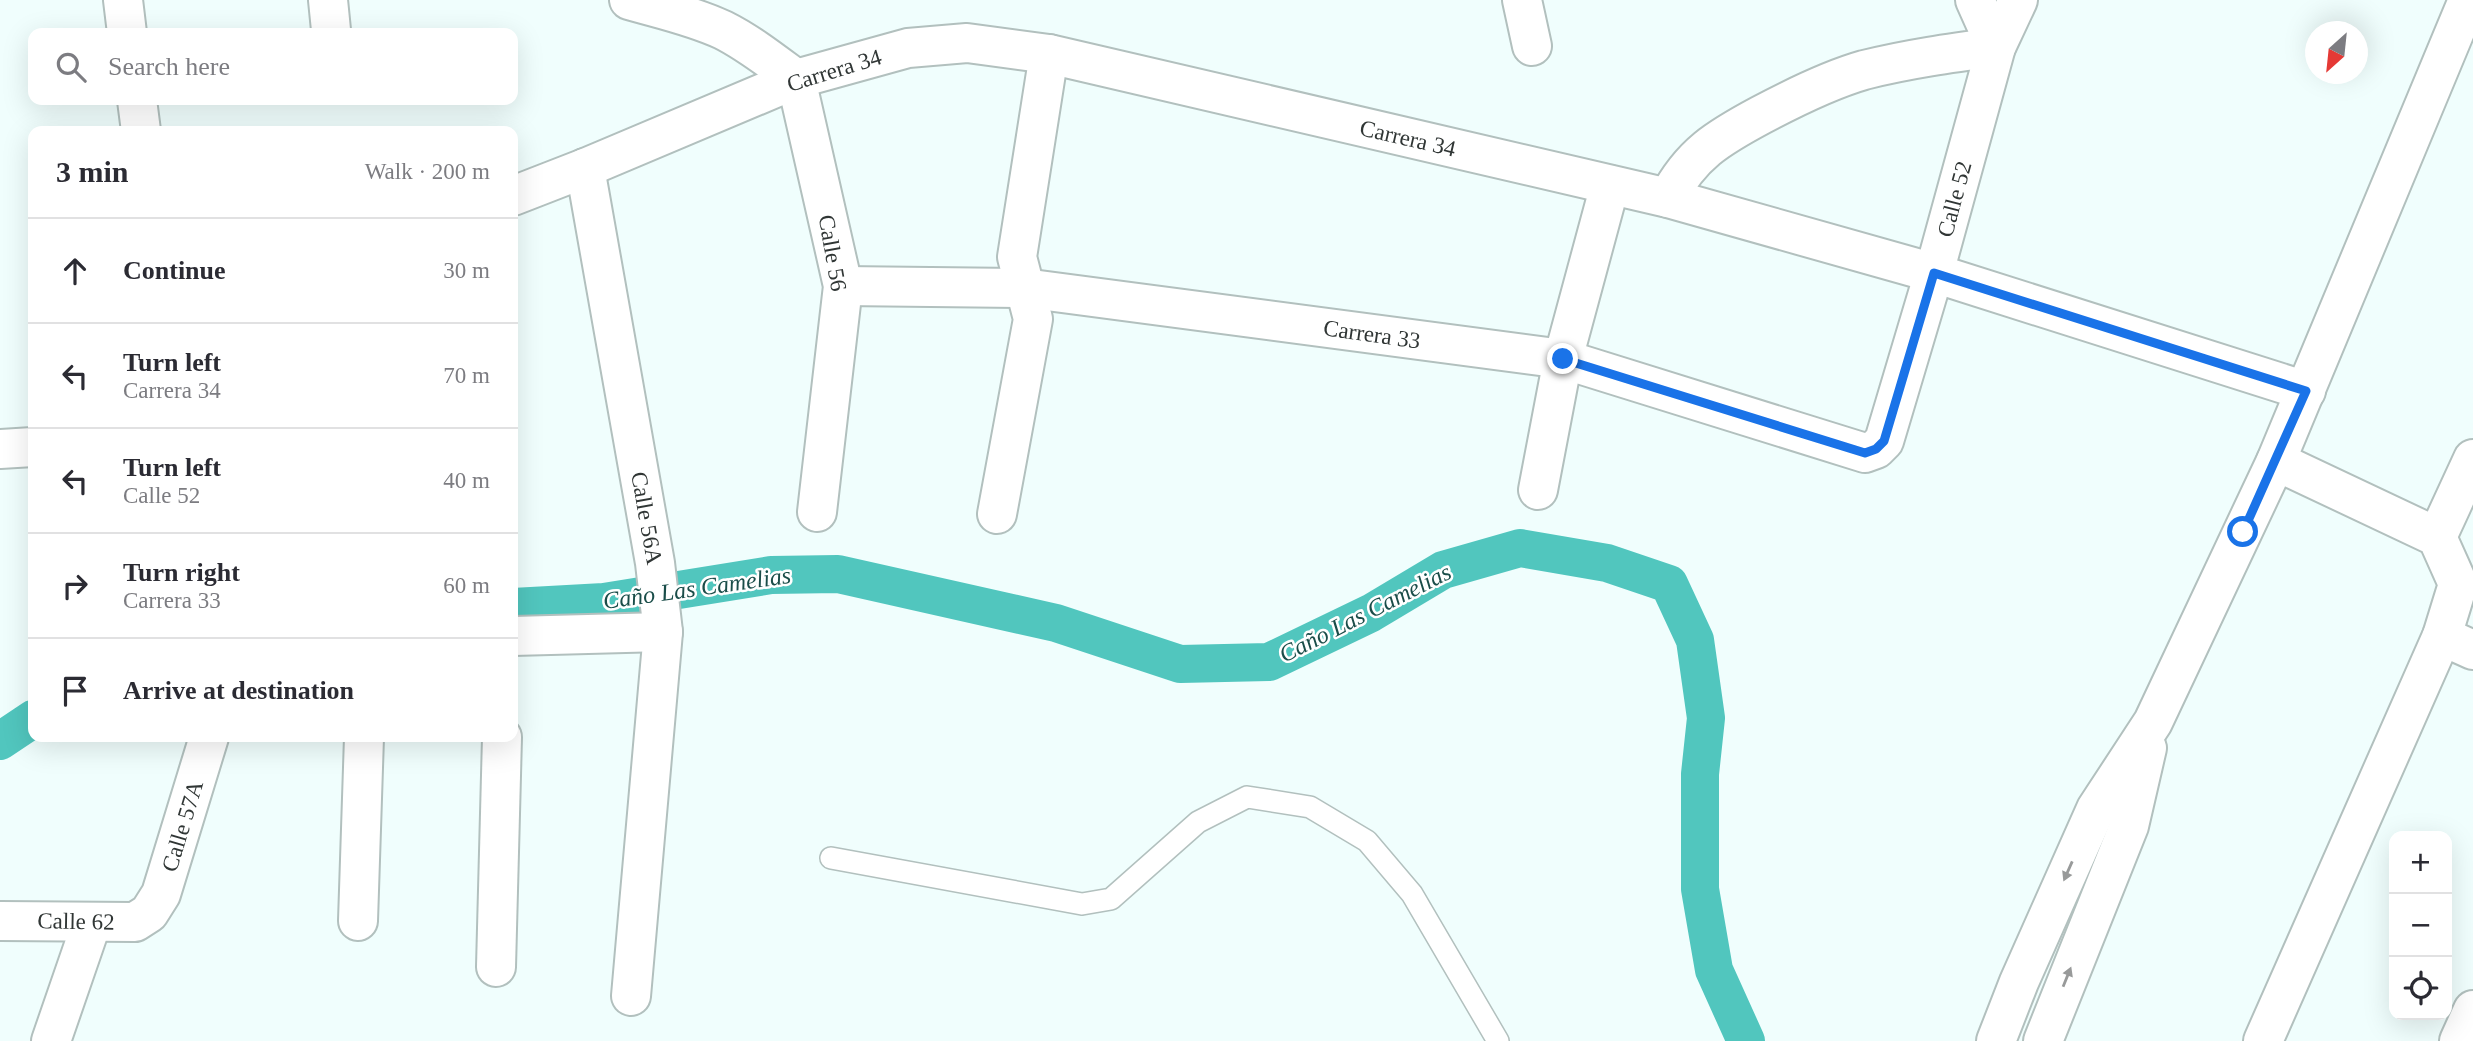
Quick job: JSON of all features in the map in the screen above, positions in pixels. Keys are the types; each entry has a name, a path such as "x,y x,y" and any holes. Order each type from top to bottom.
{"street":[{"path":"123,0 126,28"},
{"path":"629,0 687,17 720,15 759,51 796,79"},
{"path":"1522,0 1532,46"},
{"path":"1668,198 1678,178 1698,155 1721,136 1788,100 1861,71 1919,57 1996,47 1975,0"},
{"name":"Calle 52","path":"1884,441 1934,273 1996,47 2018,0"},
{"path":"1996,1041 2019,982 2096,809 2153,722 2276,461 2468,0"},
{"name":"Carrera 34","path":"518,194 796,79 908,48 967,43 1049,54 1668,198 1934,273 2306,391"},
{"path":"997,514 1033,319 1017,257 1049,54"},
{"name":"Calle 56","path":"796,79 843,286 817,512"},
{"path":"138,105 140,126"},
{"name":"Calle 56A","path":"585,168 655,563 662,621 631,996"},
{"path":"1538,490 1563,359 1610,185"},
{"name":"Carrera 33","path":"843,286 1024,288 1563,359 1865,453 1876,449 1884,441"},
{"path":"0,449 28,447"},
{"path":"2437,537 2473,459"},
{"path":"2263,1041 2457,643 2458,583 2437,537 2276,461"},
{"path":"518,635 662,621"},
{"path":"2043,1041 2129,827 2153,722"},
{"name":"Calle 57A","path":"149,913 161,894 207,742"},
{"path":"358,921 365,742"},
{"path":"496,967 502,742"},
{"name":"Calle 62","path":"0,921 135,922 149,913"},
{"path":"51,1041 92,922"},
{"path":"2459,1041 2473,1010"}],"lane":[{"path":"831,858 1082,904 1111,899 1198,822 1247,797 1310,807 1367,841 1412,894 1498,1041"}],"waterway":[{"name":"Caño Las Camelias","path":"518,607 604,602 771,575 838,574 1056,623 1180,664 1269,662 1371,613 1443,570 1520,548 1607,563 1669,584 1695,640 1706,718 1700,774 1700,889 1714,970 1746,1041"},
{"name":"Caño Las Camelias","path":"0,741 28,722"}],"route":[{"path":"1563,359 1865,453 1876,449 1884,441 1934,273 2306,391 2243,532"}]}
